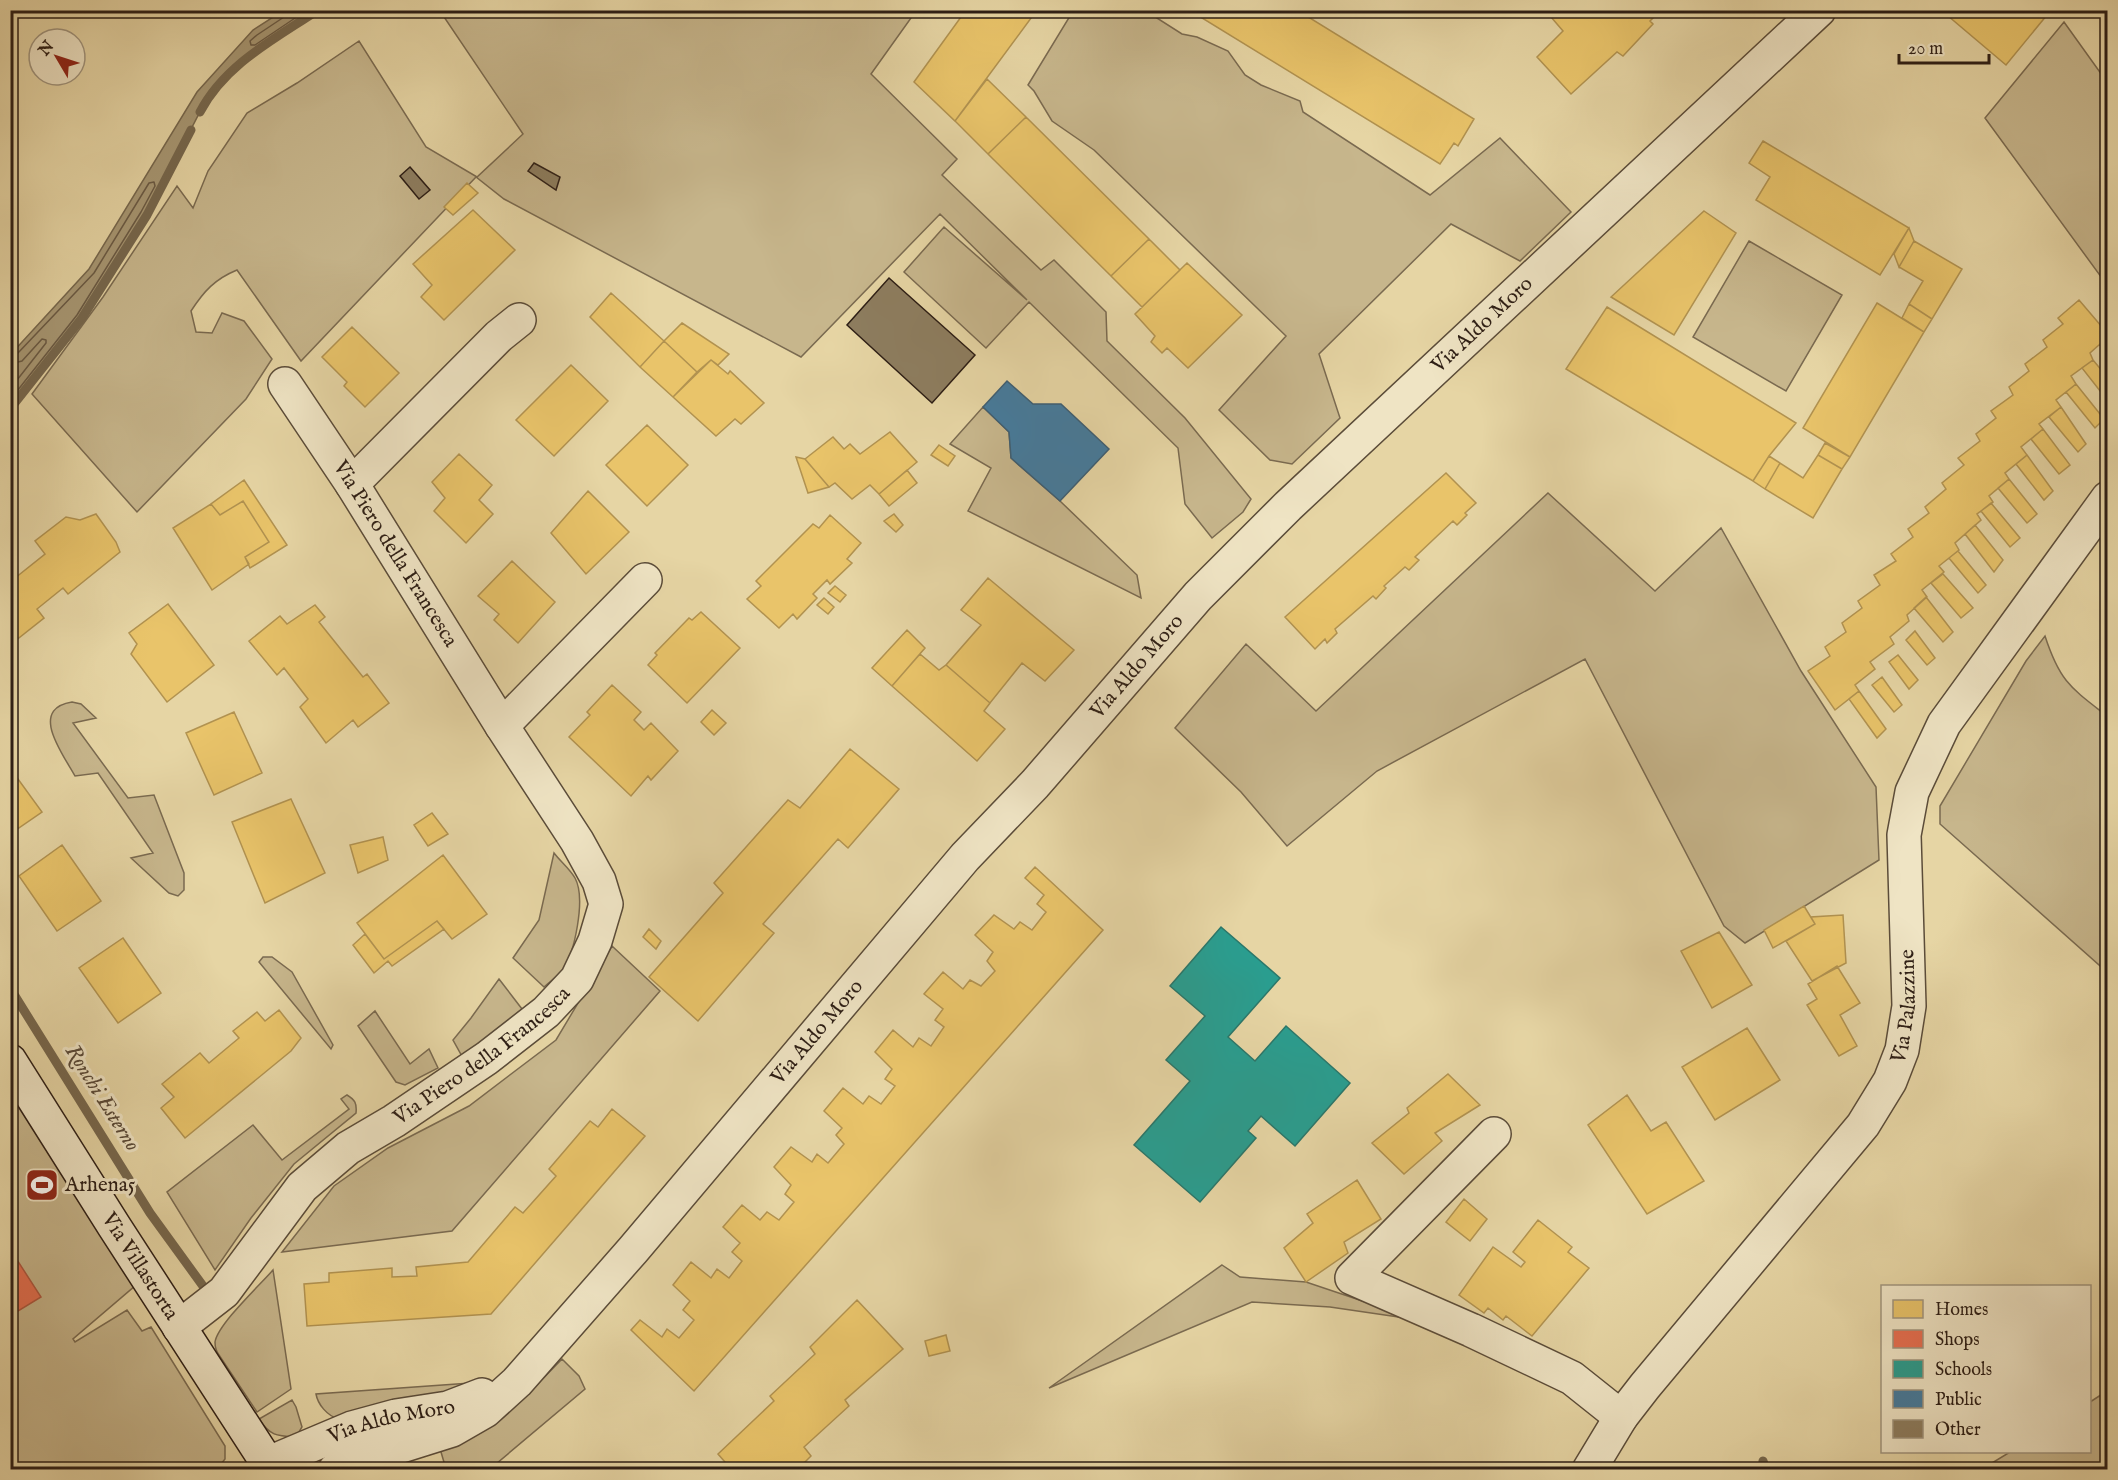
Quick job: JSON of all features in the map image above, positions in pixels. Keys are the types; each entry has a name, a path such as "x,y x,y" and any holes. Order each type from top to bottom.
{"street":[{"name":"Via Aldo Moro","path":"266,1468 297,1469 332,1453 349,1464 452,1430 485,1412 517,1382 588,1302 965,857 1035,784 1197,596 1320,475 1819,10"},
{"path":"352,484 499,336 519,320"},
{"name":"Via Piero della Francesca","path":"179,1327 224,1292 302,1186 348,1148 394,1121 487,1058 546,1012 577,979 595,941 606,904 599,881 577,841 502,726 352,484 285,384"},
{"name":"Via Palazzine","path":"1589,1470 1621,1417 1863,1125 1890,1081 1902,1050 1909,1006 1904,836 1912,792 1944,724 2108,498"},
{"path":"502,726 645,580"},
{"name":"Via Villastorta","path":"10,1061 266,1468"},
{"path":"1494,1134 1352,1278 1471,1330 1572,1378 1621,1417"},
{"name":"Via Aldo Moro","path":"266,1468 351,1428 396,1416 448,1408 517,1382"}],"shaded area":[{"path":"440,11 916,11 871,74 957,159 942,175 1041,270 1054,260 1106,312 1107,341 1185,418 1251,499 1243,512 1212,538 1185,504 1178,448 1029,302 986,348 904,272 944,227 1027,300 940,214 801,357 504,199 476,177 301,361 237,270 222,277 211,286 191,311 196,332 212,333 222,313 244,321 272,359 246,399 137,512 32,394 103,297 177,186 193,208 208,171 247,113 297,83 359,41 426,147 477,177 523,134"},
{"path":"1073,11 1146,11 1182,34 1197,37 1228,51 1245,75 1261,85 1300,101 1303,112 1430,195 1500,138 1571,212 1520,261 1451,224 1319,354 1340,418 1292,464 1270,460 1219,410 1286,336 1094,150 1052,121 1028,85"},
{"path":"2064,22 2107,82 2107,285 1985,118"},
{"path":"1749,241 1842,295 1786,391 1693,337"},
{"path":"983,407 1009,432 1011,458 1060,501 1137,575 1141,598 968,511 991,468 950,444"},
{"path":"1548,493 1655,591 1721,528 1801,671 1876,787 1879,860 1745,943 1724,926 1585,659 1377,771 1287,846 1241,792 1175,728 1246,644 1316,711"},
{"path":"2045,636 2056,664 2068,683 2107,716 2107,972 1940,824 1940,806 2026,661"},
{"path":"72,702 81,704 96,718 73,723 128,798 154,795 184,873 184,890 178,896 169,893 131,858 153,853 98,773 75,776 63,756 52,733 50,723 52,713 59,706"},
{"path":"554,853 575,878 578,887 579,911 575,939 567,963 562,971 544,987 513,958 539,920"},
{"path":"612,946 660,991 452,1231 282,1252 334,1186 388,1148 469,1106 556,1040"},
{"path":"263,957 272,957 292,972 333,1045 331,1049 259,962"},
{"path":"499,979 522,1009 463,1058 453,1040"},
{"path":"375,1011 410,1064 429,1049 438,1068 405,1085 396,1082 358,1026"},
{"name":"Arhena5","path":"10,1086 136,1285 73,1339 75,1342 127,1310 142,1331 151,1327 225,1446 225,1459 217,1469 11,1469"},
{"path":"347,1095 355,1102 356,1113 294,1164 251,1218 215,1270 167,1192 253,1125 282,1160 349,1109 341,1099"},
{"path":"1222,1265 1240,1277 1306,1282 1419,1320 1330,1307 1252,1302 1049,1388"},
{"path":"273,1270 291,1389 257,1412 218,1353 215,1342 231,1315"},
{"path":"562,1359 579,1376 585,1389 490,1469 446,1469 441,1452 447,1442 529,1393"},
{"path":"485,1382 338,1419 324,1409 316,1394"},
{"path":"2107,1391 2107,1469 1982,1469 2008,1453 2091,1453 2091,1401"},
{"path":"292,1400 302,1427 296,1437 279,1435 263,1425 259,1419"}],"water":[{"path":"284,10 318,11 237,64 205,102 147,215 82,318 11,409 11,354 89,269 197,92 253,30"}],"building: Homes":[{"path":"966,10 1037,10 955,121 914,82"},
{"path":"1189,10 1297,10 1474,119 1458,146 1454,143 1440,164"},
{"path":"1545,10 1661,10 1650,21 1653,24 1623,56 1617,52 1571,94 1537,57 1563,31"},
{"path":"1941,10 2042,10 2047,15 2006,65"},
{"path":"987,79 1026,117 988,154 955,121"},
{"path":"1026,117 1149,239 1111,276 988,154"},
{"path":"1763,141 1909,228 1880,275 1756,200 1770,177 1749,163"},
{"path":"467,183 478,193 453,215 444,207"},
{"path":"473,210 515,250 444,320 421,297 432,285 413,264"},
{"path":"1704,211 1736,233 1674,335 1611,297"},
{"path":"1909,228 1914,241 1899,267 1894,254"},
{"path":"1149,239 1180,270 1142,307 1111,276"},
{"path":"1914,241 1962,269 1932,319 1909,304 1923,281 1899,267"},
{"path":"1187,263 1242,315 1188,368 1167,348 1162,353 1151,342 1155,336 1135,314"},
{"path":"611,293 664,341 640,367 590,317"},
{"path":"2079,300 2108,334 2108,337 2090,353 2093,360 2071,376 2076,384 2056,400 2061,407 2039,424 2043,429 2021,447 2027,455 2005,473 2009,479 1989,496 1993,502 1977,514 1981,520 1955,543 1959,550 1939,566 1944,572 1922,590 1927,597 1907,615 1909,621 1890,637 1894,644 1870,662 1875,669 1855,685 1859,691 1835,710 1808,671 1830,656 1825,647 1846,632 1842,623 1862,608 1858,601 1880,585 1874,575 1896,561 1891,554 1913,537 1908,529 1929,513 1925,507 1946,489 1942,483 1964,465 1958,458 1980,441 1976,434 1996,418 1991,411 2013,395 2009,387 2029,371 2025,364 2047,347 2043,340 2063,324 2058,318"},
{"path":"1877,303 1924,332 1850,457 1803,428"},
{"path":"1909,304 1932,319 1924,332 1902,318"},
{"path":"1607,307 1796,423 1769,456 1753,481 1566,369"},
{"path":"682,323 729,354 718,365 711,360 697,372 664,341"},
{"path":"352,327 399,373 365,407 344,386 347,382 322,357"},
{"path":"2108,337 2108,354 2100,344"},
{"path":"664,341 697,372 673,397 640,367"},
{"path":"711,360 728,374 730,371 764,403 741,424 735,419 716,436 673,397"},
{"path":"2093,360 2108,378 2108,401 2082,368"},
{"path":"571,365 608,401 554,456 516,420"},
{"path":"2076,384 2104,419 2095,428 2066,392"},
{"path":"2061,407 2086,444 2078,452 2049,417"},
{"path":"647,425 688,465 647,506 606,465"},
{"path":"2043,429 2070,465 2059,474 2031,439"},
{"path":"890,432 917,462 879,494 870,485 852,499 835,483 829,487 805,459 833,437 844,449 850,444 860,454"},
{"path":"1825,443 1850,457 1842,469 1818,455"},
{"path":"939,445 955,456 948,466 931,455"},
{"path":"459,454 492,485 479,500 493,514 466,543 434,511 445,498 432,482"},
{"path":"1818,455 1842,469 1813,518 1765,489 1780,463 1803,478"},
{"path":"2027,455 2053,491 2044,500 2016,464"},
{"path":"1769,456 1780,463 1765,489 1753,481"},
{"path":"796,457 805,459 829,487 808,493"},
{"path":"907,470 917,483 889,506 879,494"},
{"path":"1446,473 1476,503 1457,525 1453,521 1415,557 1419,560 1409,570 1405,567 1384,586 1386,588 1376,599 1373,596 1335,629 1337,633 1327,643 1325,639 1315,649 1285,617"},
{"path":"2009,479 2037,514 2027,523 1998,488"},
{"path":"244,480 287,545 250,568 245,557 269,542 243,501 220,515 211,504"},
{"path":"588,491 629,532 586,574 551,533"},
{"path":"243,501 269,542 245,557 249,564 212,590 173,528 211,504 220,515"},
{"path":"1991,503 2020,538 2010,547 1981,511"},
{"path":"96,514 116,542 120,552 68,594 63,588 37,609 44,618 10,645 10,582 45,554 35,541 66,517 80,520"},
{"path":"894,514 903,525 896,532 884,521"},
{"path":"830,515 861,543 847,559 852,563 830,584 827,580 813,594 817,598 797,619 793,614 779,628 747,599 761,586 756,581 813,524 819,528"},
{"path":"1975,525 2003,560 1994,572 1965,534"},
{"path":"1958,551 1986,585 1978,593 1949,558"},
{"path":"512,561 555,602 518,643 494,620 499,614 478,596"},
{"path":"1943,574 1973,608 1961,618 1931,583"},
{"path":"988,578 1074,650 1045,681 1022,663 990,703 946,665 981,625 961,610"},
{"path":"835,586 846,595 840,602 828,593"},
{"path":"1926,597 1953,632 1943,642 1914,608"},
{"path":"824,598 834,607 828,614 817,605"},
{"path":"168,604 214,665 167,702 131,654 137,644 129,633"},
{"path":"315,605 325,617 319,622 363,677 367,674 389,703 358,727 353,720 326,743 300,707 308,699 284,668 277,675 249,641 280,616 287,624"},
{"path":"701,612 740,648 687,703 648,665 657,655 655,653 689,618 692,620"},
{"path":"907,630 925,648 892,686 872,668"},
{"path":"1915,631 1935,658 1927,665 1906,640"},
{"path":"920,654 939,670 946,665 990,703 984,711 1005,729 977,761 892,686"},
{"path":"1898,655 1918,680 1909,689 1889,662"},
{"path":"1882,677 1902,705 1894,712 1872,685"},
{"path":"612,685 641,712 634,720 644,730 651,723 678,751 651,780 648,776 631,796 569,737 590,715 587,712"},
{"path":"1859,691 1886,729 1877,738 1849,699"},
{"path":"712,710 726,723 714,735 701,722"},
{"path":"234,712 262,773 214,795 186,733"},
{"path":"850,749 899,789 848,848 838,839 763,924 774,933 698,1021 649,977 723,893 714,883 788,800 800,808"},
{"path":"10,768 42,812 10,834"},
{"path":"291,799 325,873 265,903 232,822"},
{"path":"432,813 448,834 428,846 414,825"},
{"path":"383,837 388,860 358,873 350,845"},
{"path":"62,845 101,901 57,931 19,876"},
{"path":"443,855 487,914 452,939 437,921 384,959 357,923"},
{"path":"1035,867 1103,930 694,1391 631,1330 640,1320 662,1337 667,1329 679,1338 694,1320 683,1310 690,1301 673,1285 691,1262 711,1278 717,1269 729,1278 742,1261 732,1252 740,1243 723,1227 742,1205 760,1220 767,1212 779,1220 794,1202 785,1194 791,1185 774,1167 791,1147 812,1162 817,1154 828,1163 844,1144 836,1135 842,1128 824,1111 843,1088 863,1104 869,1096 881,1104 895,1086 885,1079 892,1069 875,1052 893,1030 913,1047 919,1038 931,1046 944,1027 935,1020 943,1009 924,994 943,972 963,989 970,980 981,986 995,971 987,961 993,952 975,935 994,915 1014,929 1020,922 1032,930 1046,912 1037,904 1044,895 1025,878"},
{"path":"1804,906 1815,924 1773,948 1764,930"},
{"path":"1843,915 1846,963 1812,981 1786,941 1815,924 1811,917"},
{"path":"437,921 444,929 392,966 388,961 374,973 353,945 365,934 384,959"},
{"path":"649,929 661,941 656,949 643,937"},
{"path":"1719,932 1752,985 1712,1008 1681,951"},
{"path":"123,938 161,993 118,1023 79,968"},
{"path":"1837,966 1860,1003 1840,1015 1857,1046 1839,1056 1807,1005 1817,999 1808,984"},
{"path":"279,1010 301,1038 291,1051 185,1138 161,1108 174,1097 162,1084 200,1053 209,1063 239,1038 233,1031 257,1012 265,1021"},
{"path":"1747,1028 1780,1080 1715,1120 1682,1067"},
{"path":"1448,1074 1480,1105 1435,1133 1442,1141 1404,1174 1372,1143 1409,1113 1407,1108"},
{"path":"1627,1095 1651,1131 1666,1122 1704,1181 1647,1214 1588,1125"},
{"path":"612,1109 645,1136 491,1314 307,1326 304,1284 329,1282 329,1273 392,1268 392,1277 417,1276 416,1267 468,1262 515,1207 523,1213 556,1176 549,1169 590,1121 598,1127"},
{"path":"1357,1180 1381,1219 1344,1242 1348,1253 1306,1282 1284,1248 1313,1223 1307,1214"},
{"path":"1464,1199 1487,1219 1470,1241 1446,1222"},
{"path":"1538,1220 1572,1247 1568,1252 1589,1268 1532,1336 1506,1316 1503,1320 1488,1308 1484,1313 1459,1295 1493,1247 1521,1267 1525,1262 1513,1252"},
{"path":"857,1300 903,1349 845,1400 849,1406 804,1447 811,1456 797,1470 732,1470 718,1454 774,1401 770,1396 815,1354 810,1347"},
{"path":"946,1335 950,1351 929,1356 925,1341"}],"building: Shops":[{"path":"10,1249 41,1297 10,1316"}],"building: Schools":[{"path":"1221,927 1280,978 1228,1037 1255,1061 1286,1026 1350,1083 1295,1146 1261,1116 1248,1131 1256,1138 1200,1202 1134,1145 1190,1081 1166,1060 1205,1016 1170,986"}],"building: Public":[{"path":"1007,381 1033,404 1061,404 1109,449 1060,501 1011,458 1009,432 983,407"}],"building: Other":[{"path":"534,163 560,177 556,190 528,171"},
{"path":"410,167 430,190 419,199 400,176"},
{"path":"889,278 975,355 932,403 847,325"}],"waterway":[{"path":"200,112 210,95 237,66 268,42 318,10"},
{"path":"10,409 82,318 147,215 191,130"},
{"name":"Ronchi Esterno","path":"10,988 150,1213 203,1286"},
{"path":"1763,1461 1766,1470"}],"place":[{"name":"Arhena5","path":"42,1185"}]}
